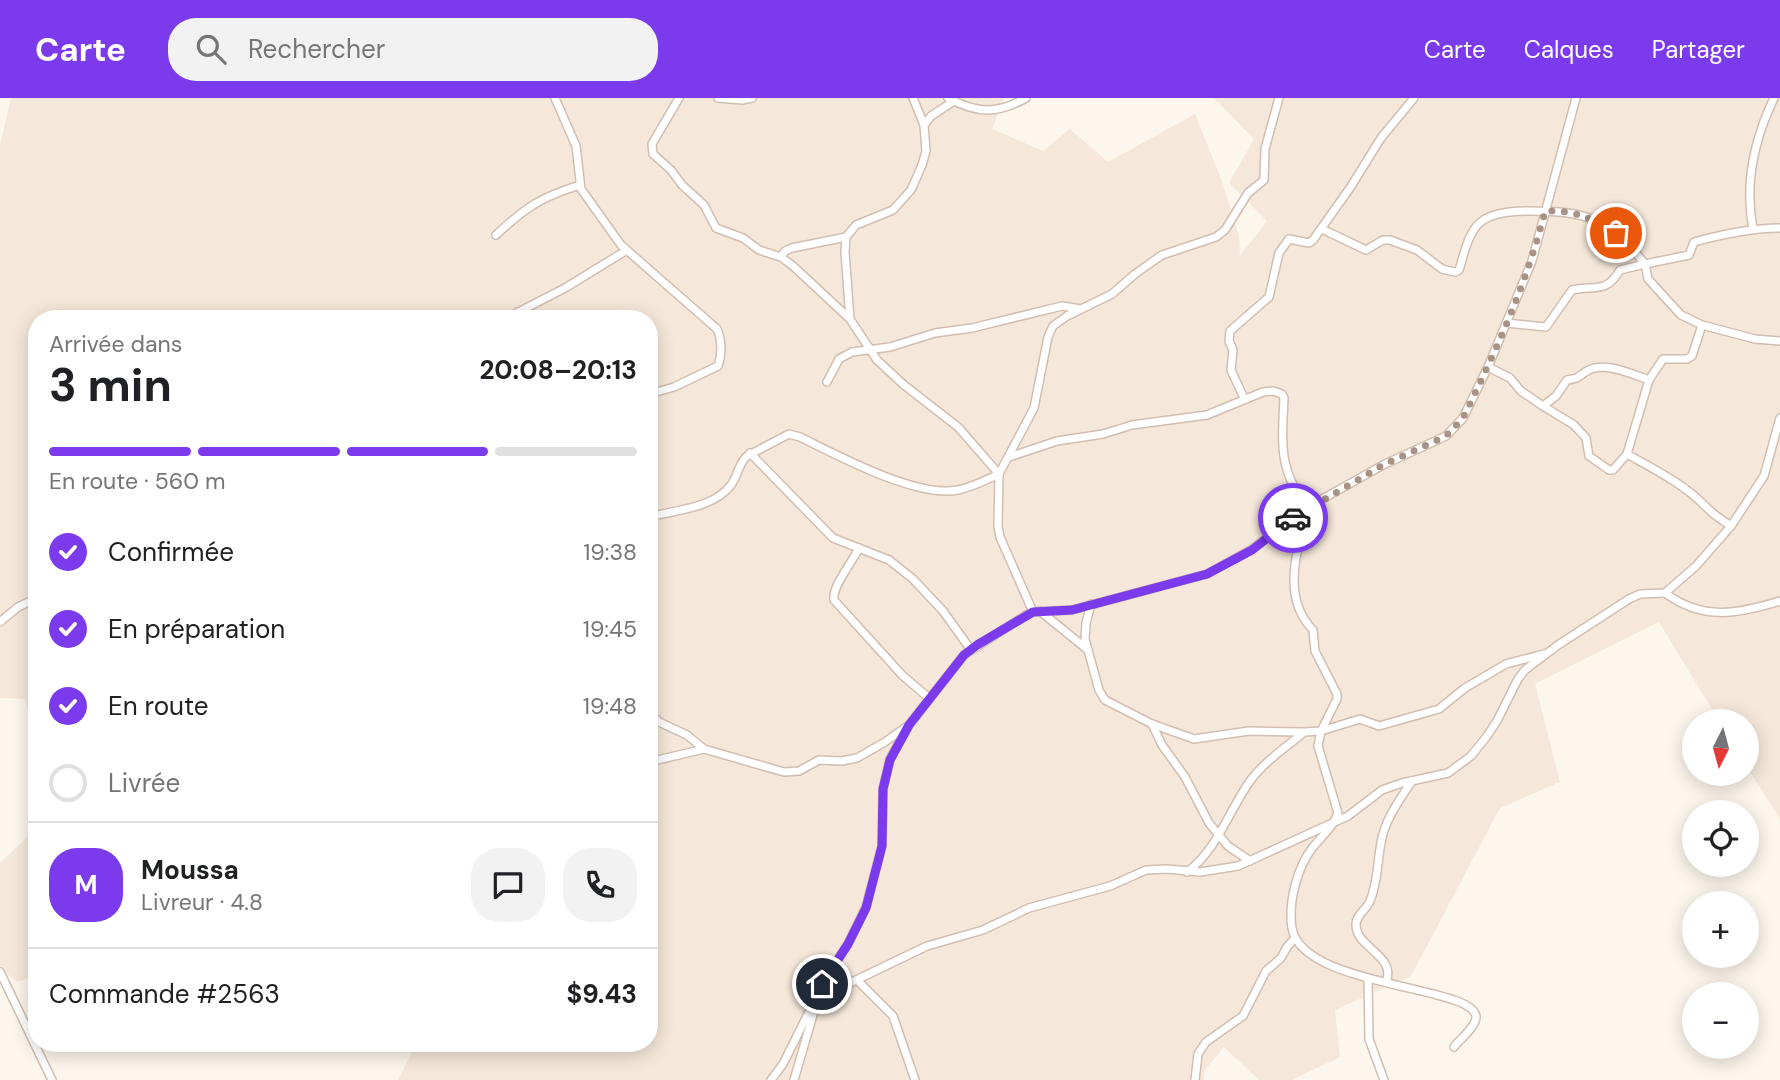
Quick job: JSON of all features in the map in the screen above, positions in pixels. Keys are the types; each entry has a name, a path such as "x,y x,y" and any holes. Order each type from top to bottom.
{"street":[{"path":"555,98 576,146 580,185 610,232 717,329 720,336 718,366 674,387 658,391"},
{"path":"679,98 652,144 653,154 704,205 716,228 743,238 762,252 781,257 819,288 850,320 877,360 904,386 958,427 999,474"},
{"path":"718,98 751,98"},
{"path":"850,320 846,237 856,225 893,209 911,190 926,151 924,125 913,98"},
{"path":"924,125 951,99 995,111 1026,98"},
{"path":"1088,650 1037,612 1000,537 999,474 1034,408 1050,331 1067,316 1112,293 1162,255 1212,239 1224,230 1248,193 1263,183 1265,149 1279,98"},
{"path":"1244,398 1231,370 1233,351 1229,341 1230,331 1269,298 1279,253 1289,239 1311,242 1376,145 1414,98"},
{"path":"794,1080 822,984 848,944 866,908 882,846 882,799 888,766 909,725 929,698 971,650 1037,612 1072,610 1207,574 1252,550 1308,508 1383,465 1446,436 1463,418 1488,367 1532,261 1576,98"},
{"path":"1754,229 1749,200 1754,147 1774,98"},
{"path":"496,235 521,211 538,200 580,185"},
{"path":"1322,229 1366,250 1383,240 1390,240 1418,250 1443,270 1455,272 1459,270 1469,240 1482,221 1508,212 1574,212 1623,238 1645,264 1648,279 1677,312 1702,325 1755,339 1780,341"},
{"path":"1506,323 1546,327 1574,289 1603,287 1613,281 1620,270 1689,255 1694,242 1754,229 1780,228"},
{"path":"781,257 788,249 846,237"},
{"path":"522,310 627,250"},
{"path":"827,382 842,357 852,352 890,347 935,333 972,328 1062,306 1081,309"},
{"path":"1488,367 1510,378 1521,391 1574,425 1586,438 1589,456 1613,470 1627,454 1649,380 1663,359 1687,359 1692,356 1702,325"},
{"path":"1543,405 1556,396 1567,380 1579,379 1589,370 1611,369 1649,380"},
{"path":"1009,457 1057,441 1103,434 1132,425 1207,415 1244,398 1273,391 1282,394 1284,447 1289,480 1308,508 1293,572 1294,591 1304,622 1313,630 1316,654 1337,694 1321,730 1318,746 1337,807 1337,817 1310,850 1302,867 1292,904 1291,918 1295,939 1316,958 1336,968 1438,995 1474,1010 1476,1017 1473,1024 1454,1047"},
{"path":"1665,593 1696,566 1731,526 1764,476 1780,418"},
{"path":"658,515 717,499 731,486 741,460 789,434 866,468 923,488 957,490 999,474"},
{"path":"750,453 833,538 889,560 913,579 943,611 971,650"},
{"path":"1627,454 1653,468 1701,501 1709,512 1731,526"},
{"path":"859,548 834,590 834,600 903,676 929,698"},
{"path":"771,1080 783,1064 806,1017 814,1008 858,980 927,946 983,930 1029,908 1110,887 1146,870 1157,868 1207,872 1250,861 1348,816 1382,790 1412,780 1448,773 1471,756 1497,721 1525,670 1629,599 1640,594 1665,593 1681,604 1712,613 1744,612 1780,601"},
{"path":"0,622 28,602"},
{"path":"1091,604 1084,631 1099,690 1105,700 1152,724 1194,739 1250,731 1321,730 1360,719 1379,726 1445,706 1465,688 1506,664 1547,653"},
{"path":"658,721 687,735 704,748 784,772 799,771 819,760 842,761 857,758 885,743 909,725"},
{"path":"1152,724 1161,744 1185,777 1204,814 1219,835 1234,851 1250,861"},
{"path":"1187,872 1205,856 1259,770 1304,732"},
{"path":"658,760 704,748"},
{"path":"1386,982 1387,968 1381,957 1362,939 1356,924 1371,900 1384,831 1412,780"},
{"path":"1195,1080 1198,1054 1206,1042 1243,1016 1266,971 1281,958 1295,939"},
{"path":"0,972 28,1030"},
{"path":"1368,978 1369,1039 1384,1080"},
{"path":"858,980 892,1016 915,1080"},
{"path":"39,1052 52,1080"}],"shaded area":[{"path":"11,98 1004,98 992,129 1043,151 1070,129 1108,162 1195,114 1222,181 1239,236 1240,256 1267,221 1229,183 1254,139 1214,98 1780,98 1780,819 1759,786 1759,709 1712,709 1659,622 1535,684 1560,782 1500,808 1411,976 1335,1010 1340,1057 1292,1080 1259,1080 1224,1047 1204,1071 1204,1080 398,1080 412,1052 658,1052 658,310 28,310 28,710 25,699 0,698 0,145"},
{"path":"28,837 28,978 17,982 0,968 0,863"}],"way so far":[{"path":"1293,518 1383,465 1431,444 1454,429 1463,418 1488,367 1532,261 1545,211 1574,212 1616,233"}],"route":[{"path":"822,984 848,944 866,908 882,846 882,799 890,760 909,725 964,655 1033,612 1072,610 1198,578 1252,550 1293,518"}]}
